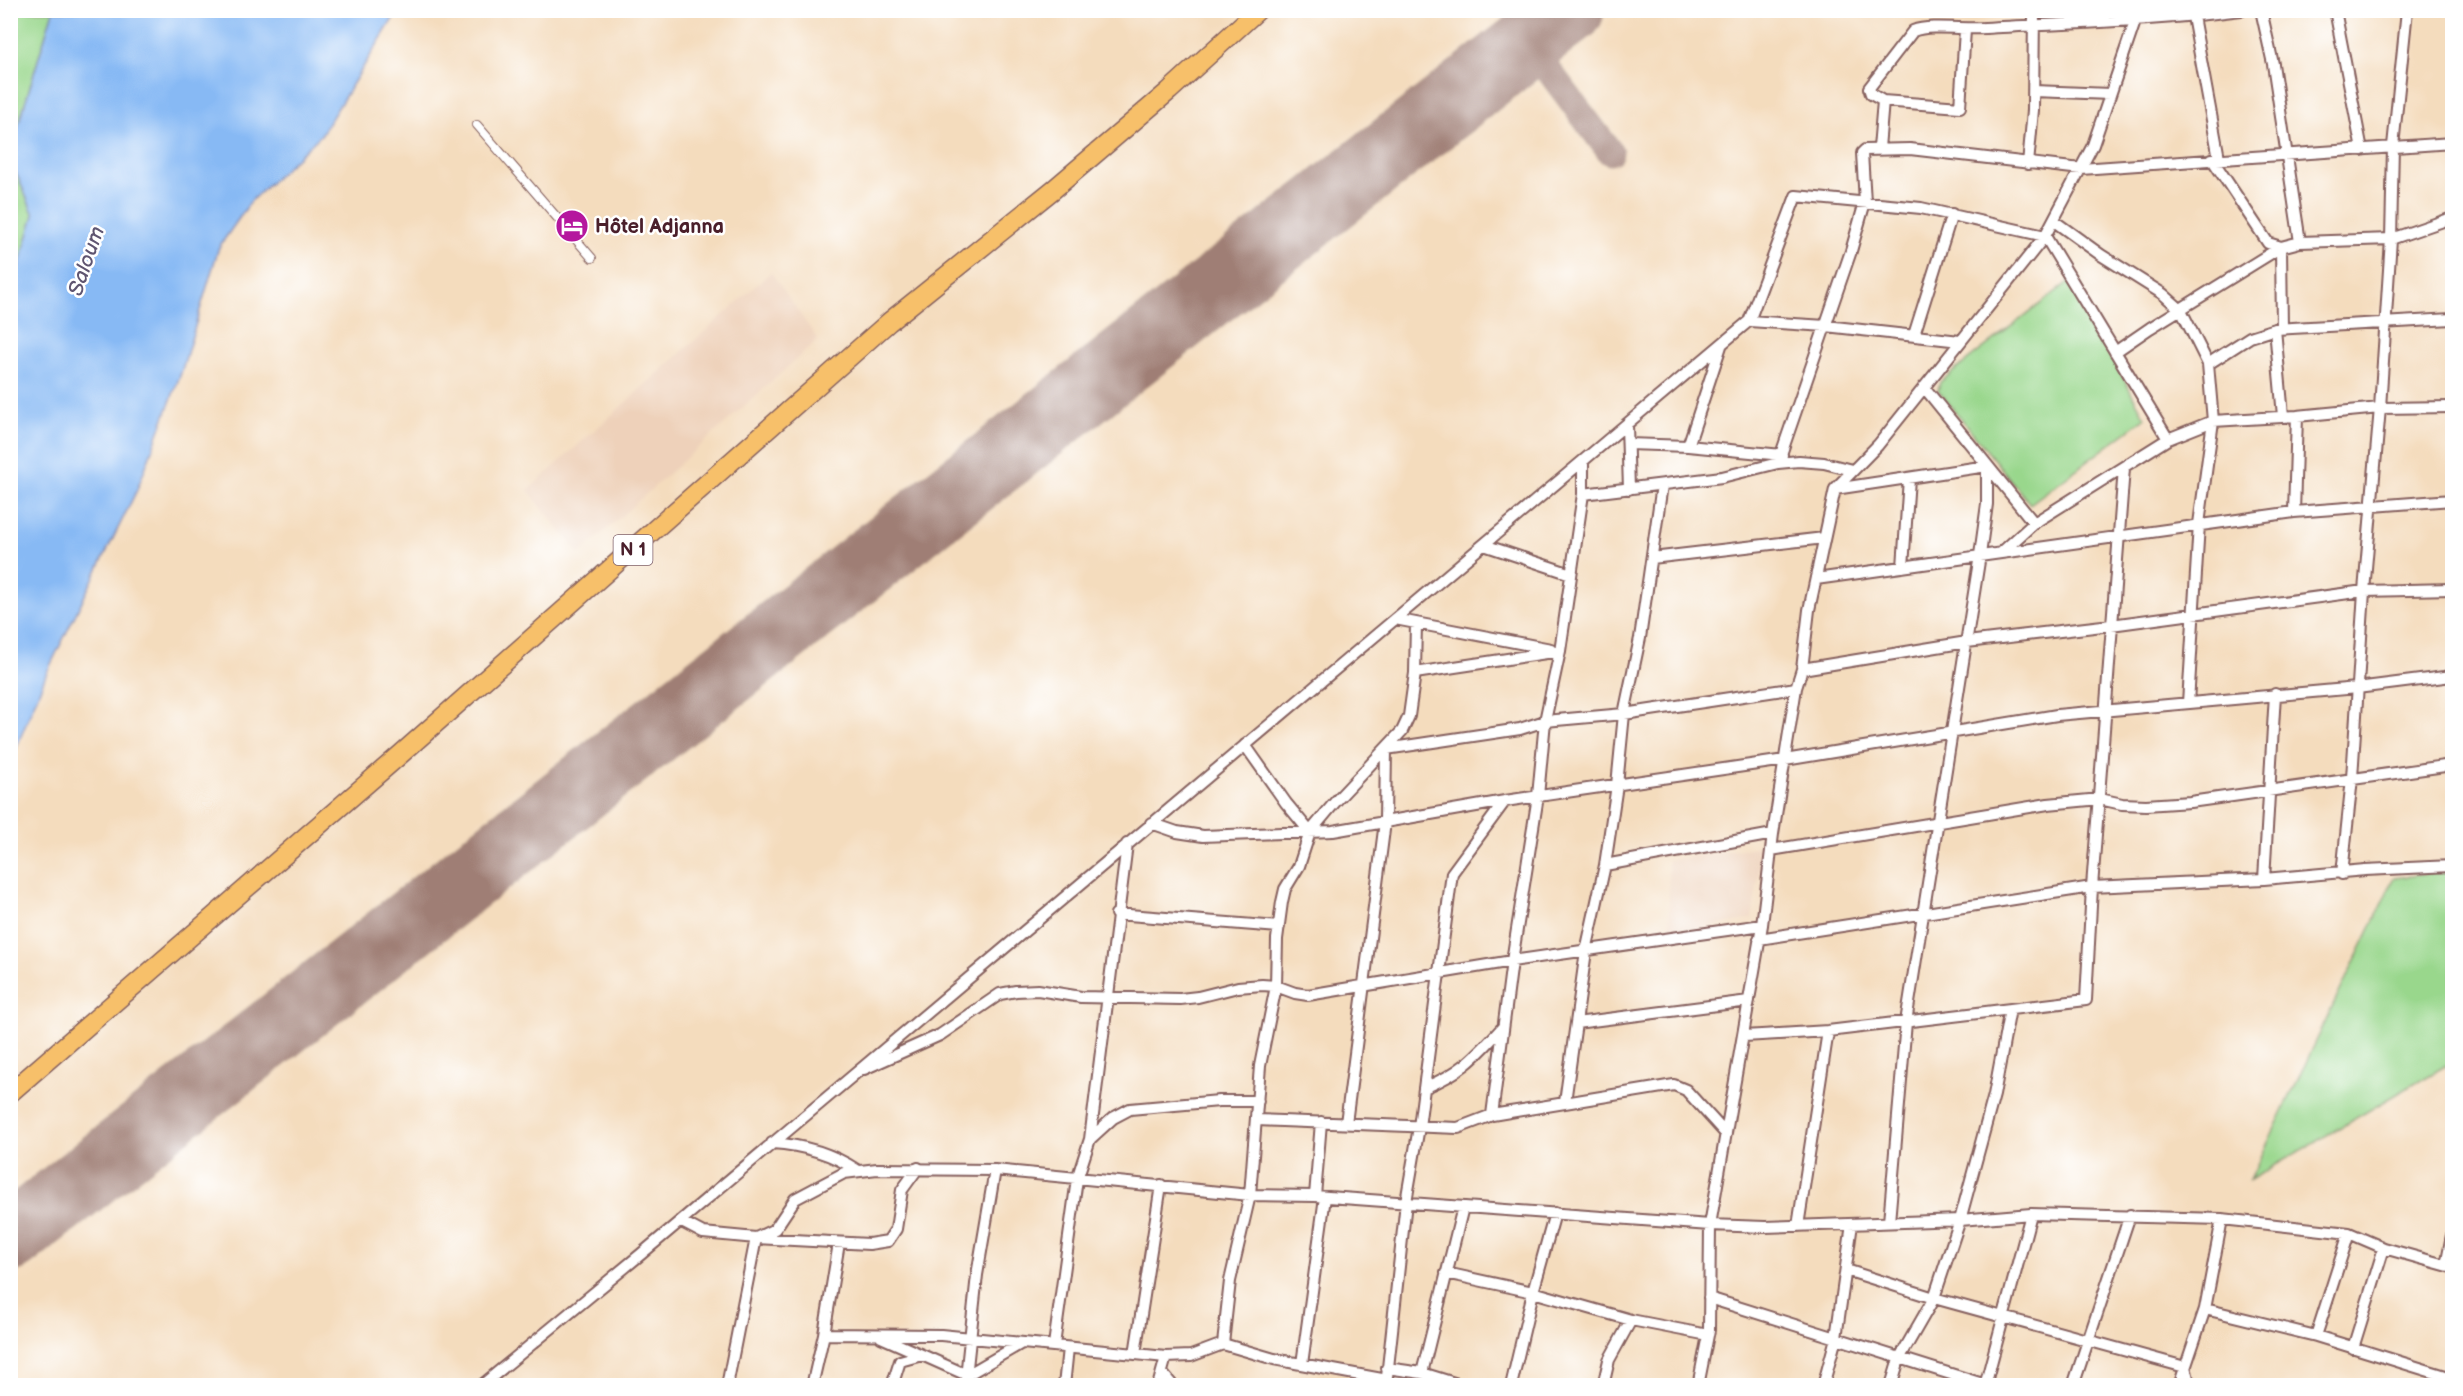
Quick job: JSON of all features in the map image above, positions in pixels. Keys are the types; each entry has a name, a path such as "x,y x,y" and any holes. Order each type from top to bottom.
{"highway":[{"name":"N 1","path":"10,1093 463,699 889,322 1054,189 1168,92 1258,10"}],"street":[{"path":"2028,164 2034,91 2034,10"},
{"path":"1965,30 1960,107 1883,101 1871,94 1869,87 1912,31 1965,30 2241,10"},
{"path":"2261,10 2273,64 2300,242"},
{"path":"2335,10 2362,150"},
{"path":"2342,874 2352,778 2364,591 2380,408 2391,239 2393,146 2407,10"},
{"path":"2192,13 2215,159 2268,243 2281,248"},
{"path":"1698,1386 1708,1335 1710,1225 1762,925 1773,834 1796,687 1802,669 1809,610 1835,489 1878,445 2045,236 2093,145 2138,16"},
{"path":"2034,91 2110,94"},
{"path":"1879,148 1883,101"},
{"path":"477,125 592,258"},
{"path":"1780,459 1851,251 1865,202 1862,153 1865,150 1879,148 1929,151 2081,169 2452,142"},
{"path":"481,1386 1749,321 1796,196 1921,208 2045,236 2168,440"},
{"path":"1914,335 1952,214"},
{"path":"2115,352 2281,248 2300,242 2391,239 2452,218"},
{"path":"2054,221 2101,255 2163,294 2181,310 2208,364 2213,421 2199,524 2188,703"},
{"path":"2281,248 2279,328 2283,416"},
{"path":"2208,364 2250,337 2279,328 2452,319"},
{"path":"1749,321 1826,326 1960,341"},
{"path":"1688,446 1721,346"},
{"path":"1924,387 2034,523"},
{"path":"2002,552 2034,523 2168,440 2213,421 2380,408 2452,407"},
{"path":"2294,512 2297,416"},
{"path":"1627,425 1629,489"},
{"path":"1628,444 1688,446 1824,463 1852,470"},
{"path":"1583,494 1722,477 1780,459"},
{"path":"1492,1115 1512,961 1539,796 1545,721 1560,651 1583,494 1583,462"},
{"path":"1835,489 1987,466"},
{"path":"1889,1222 1906,1022 1980,555 1987,504 1987,466"},
{"path":"1744,1036 1828,1031 2086,1000 2092,887 2124,468"},
{"path":"1903,567 1909,478"},
{"path":"1565,1102 1586,951 1605,865 1617,785 1624,714 1640,638 1662,485"},
{"path":"1816,579 2294,512 2452,500"},
{"path":"1652,558 1824,538"},
{"path":"1484,545 1571,574"},
{"path":"1802,669 1967,642 2111,626 2364,591 2452,589"},
{"path":"1395,619 1560,651"},
{"path":"1223,1344 1230,1281 1250,1194 1266,1033 1276,986 1279,927 1284,893 1299,866 1311,832 1336,801 1402,731 1409,716 1415,673 1416,623"},
{"path":"1415,673 1560,651"},
{"path":"1151,823 1177,832 1203,836 1355,828 1504,801 1785,760 2057,716 2357,688 2452,676"},
{"path":"1386,749 1520,729 1545,721 1624,714 1796,687"},
{"path":"2264,879 2275,694"},
{"path":"1245,745 1286,803 1311,832"},
{"path":"1346,1123 1362,985 1385,822 1386,749"},
{"path":"1771,850 2048,804 2100,800 2146,805 2190,802 2452,765"},
{"path":"824,1334 970,1337 1166,1357 1191,1356 1223,1344 1274,1359 1387,1383 1406,1202 1419,1127 1452,873 1504,801"},
{"path":"1605,865 1773,834"},
{"path":"1054,1345 1077,1179 1090,1139 1116,914 1127,844"},
{"path":"1759,939 2092,887 2264,879 2342,874 2365,870 2452,866"},
{"path":"1116,914 1279,927"},
{"path":"853,1074 940,1035 1000,994 1038,990 1081,997 1179,999 1198,997 1238,987 1276,986 1308,995 1512,961 1762,925"},
{"path":"1576,1023 1749,1000"},
{"path":"1891,1386 1899,1359 1934,1298 1960,1220 1994,1095 2010,1009"},
{"path":"1424,1088 1448,1078 1468,1065 1503,1027"},
{"path":"1798,1226 1828,1031"},
{"path":"1257,1120 1461,1128 1492,1115 1674,1085 1681,1086 1726,1134"},
{"path":"1090,1139 1113,1118 1130,1109 1219,1101 1258,1101"},
{"path":"1302,1364 1320,1197 1321,1122"},
{"path":"772,1143 805,1147 841,1160 857,1170"},
{"path":"680,1221 703,1233 839,1243 869,1244 888,1241 896,1229 902,1190 918,1168"},
{"path":"756,1238 775,1229 795,1199 844,1173 857,1170 918,1168 995,1170 1250,1194 1406,1202 1710,1225 1798,1226 1960,1220 2031,1214 2222,1219 2349,1233 2384,1248 2449,1266 2452,1235"},
{"path":"966,1380 977,1275 995,1170"},
{"path":"1135,1354 1161,1185"},
{"path":"1422,1372 1463,1207"},
{"path":"1511,1386 1533,1292 1555,1213"},
{"path":"1709,1298 1986,1385 2031,1214"},
{"path":"2073,1386 2130,1215"},
{"path":"2179,1386 2205,1309 2222,1219"},
{"path":"1823,1386 1836,1338 1852,1224"},
{"path":"2316,1336 2349,1233"},
{"path":"727,1386 756,1238"},
{"path":"812,1386 824,1334 839,1243"},
{"path":"2353,1348 2384,1248"},
{"path":"1846,1270 1934,1298 2186,1367"},
{"path":"1446,1273 1533,1292 1631,1320 1708,1335"},
{"path":"2205,1309 2316,1336 2452,1378"},
{"path":"1603,1386 1609,1360 1631,1320"},
{"path":"876,1335 922,1355 966,1380"},
{"path":"966,1380 1024,1342"},
{"path":"1064,1386 1068,1348"},
{"path":"892,1386 900,1361 922,1355"},
{"path":"1158,1386 1166,1357"},
{"path":"2186,1367 2190,1386"},
{"path":"1387,1368 1422,1372 1464,1386"},
{"path":"1162,1373 1173,1386"}],"shaded area":[{"path":"771,272 818,340 579,554 528,490"},
{"path":"1763,846 1752,919 1670,933 1668,860"}],"green space":[{"path":"11,11 53,11 11,149"},
{"path":"11,161 34,215 11,296"},
{"path":"2071,280 2145,418 2030,504 1938,390 1940,382"},
{"path":"2452,871 2452,1062 2250,1180 2394,878"}],"water":[{"name":"Saloum","path":"53,11 398,11 321,135 251,201 219,247 181,373 137,490 47,672 11,761 10,296 34,215 11,161 11,149"}],"taxiway":[{"path":"1528,43 1610,152"}],"runway":[{"path":"10,1238 1570,10"}],"place":[{"name":"Hôtel Adjanna","path":"572,226"}]}
